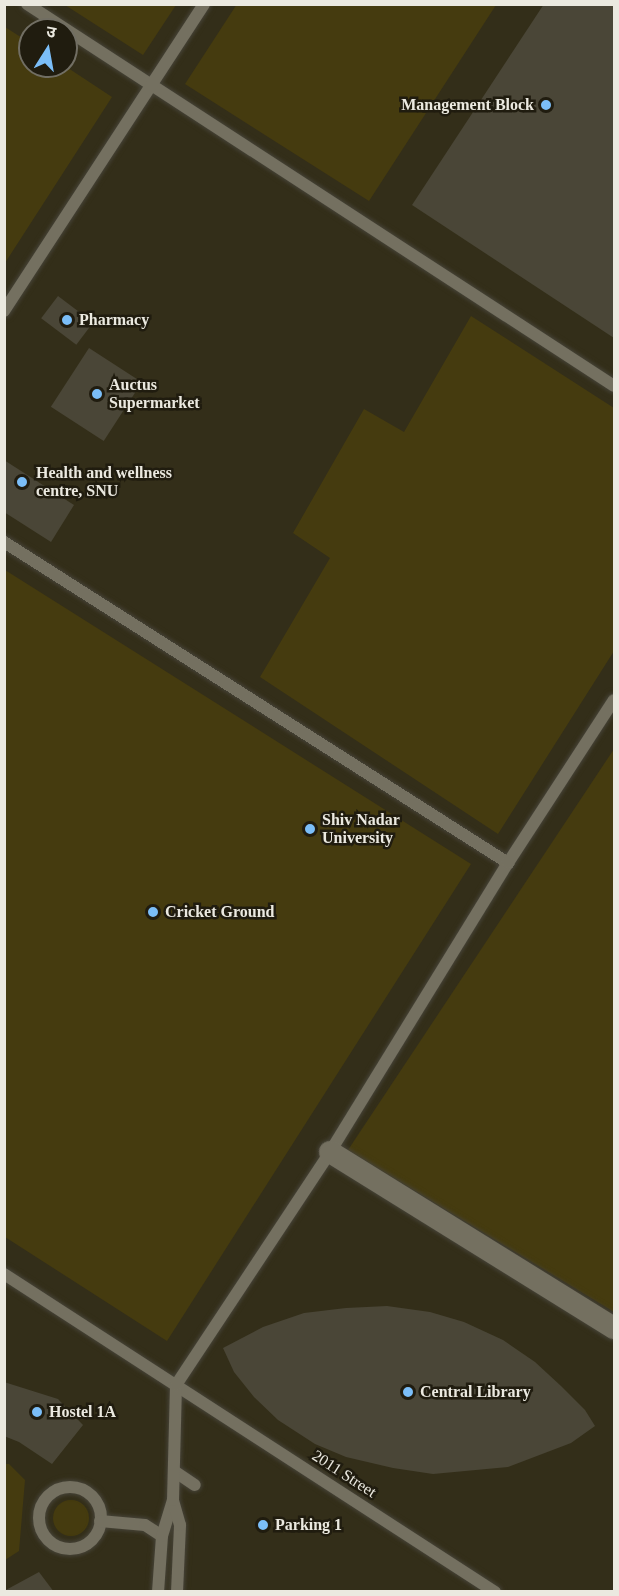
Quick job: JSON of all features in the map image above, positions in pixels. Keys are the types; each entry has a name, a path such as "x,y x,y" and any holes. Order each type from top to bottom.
{"street":[{"path":"330,1152 615,1329"}],"lane":[{"path":"27,4 615,386"},
{"path":"4,311 204,4"},
{"path":"4,542 508,863"},
{"path":"158,1592 162,1536 173,1500 176,1385 330,1152 508,863 615,700"},
{"name":"2011 Street","path":"4,1274 495,1592"},
{"path":"174,1471 195,1485"},
{"path":"73,1486 92,1495 101,1513 100,1521 97,1533 91,1542 72,1549 61,1548 44,1536 38,1517 40,1506 53,1490 73,1486"},
{"path":"173,1500 180,1525 177,1592"},
{"path":"100,1521 145,1525 162,1536"}],"shaded area":[{"path":"176,4 143,55 65,5"},
{"path":"237,4 496,5 369,201 185,84"},
{"name":"Shiv Nadar University","path":"5,5 614,5 614,1591 5,1591"},
{"path":"5,27 18,35 18,78 78,78 78,75 112,97 5,263"},
{"path":"471,316 614,408 614,651 498,834 260,677 330,558 293,533 364,409 404,432"},
{"name":"Cricket Ground","path":"5,570 471,864 167,1341 5,1237"},
{"path":"614,749 614,1312 348,1150"},
{"path":"5,1464 9,1464 25,1480 19,1551 5,1560"},
{"path":"71,1500 83,1506 89,1518 83,1530 71,1536 59,1530 53,1518 59,1506"}],"building":[{"name":"Management Block","path":"544,4 614,4 614,338 412,205"},
{"name":"Pharmacy","path":"58,296 93,322 76,345 41,318"},
{"name":"Auctus Supermarket","path":"89,348 142,382 104,441 51,407"},
{"name":"Health and wellness centre, SNU","path":"4,460 74,505 51,542 4,512"},
{"name":"Central Library","path":"387,1306 430,1312 464,1322 503,1340 535,1362 561,1386 585,1410 595,1426 571,1443 508,1467 433,1474 393,1468 346,1457 315,1444 278,1420 254,1397 234,1372 223,1348 263,1327 304,1313"},
{"name":"Hostel 1A","path":"4,1382 58,1399 83,1425 52,1464 19,1442 4,1436"},
{"path":"39,1572 54,1592 4,1592 4,1591"}],"place":[{"name":"Management Block","path":"546,105"},
{"name":"Pharmacy","path":"67,320"},
{"name":"Auctus Supermarket","path":"97,394"},
{"name":"Health and wellness centre, SNU","path":"22,482"},
{"name":"Shiv Nadar University","path":"310,829"},
{"name":"Cricket Ground","path":"153,912"},
{"name":"Central Library","path":"408,1392"},
{"name":"Hostel 1A","path":"37,1412"},
{"name":"Parking 1","path":"263,1525"}]}
